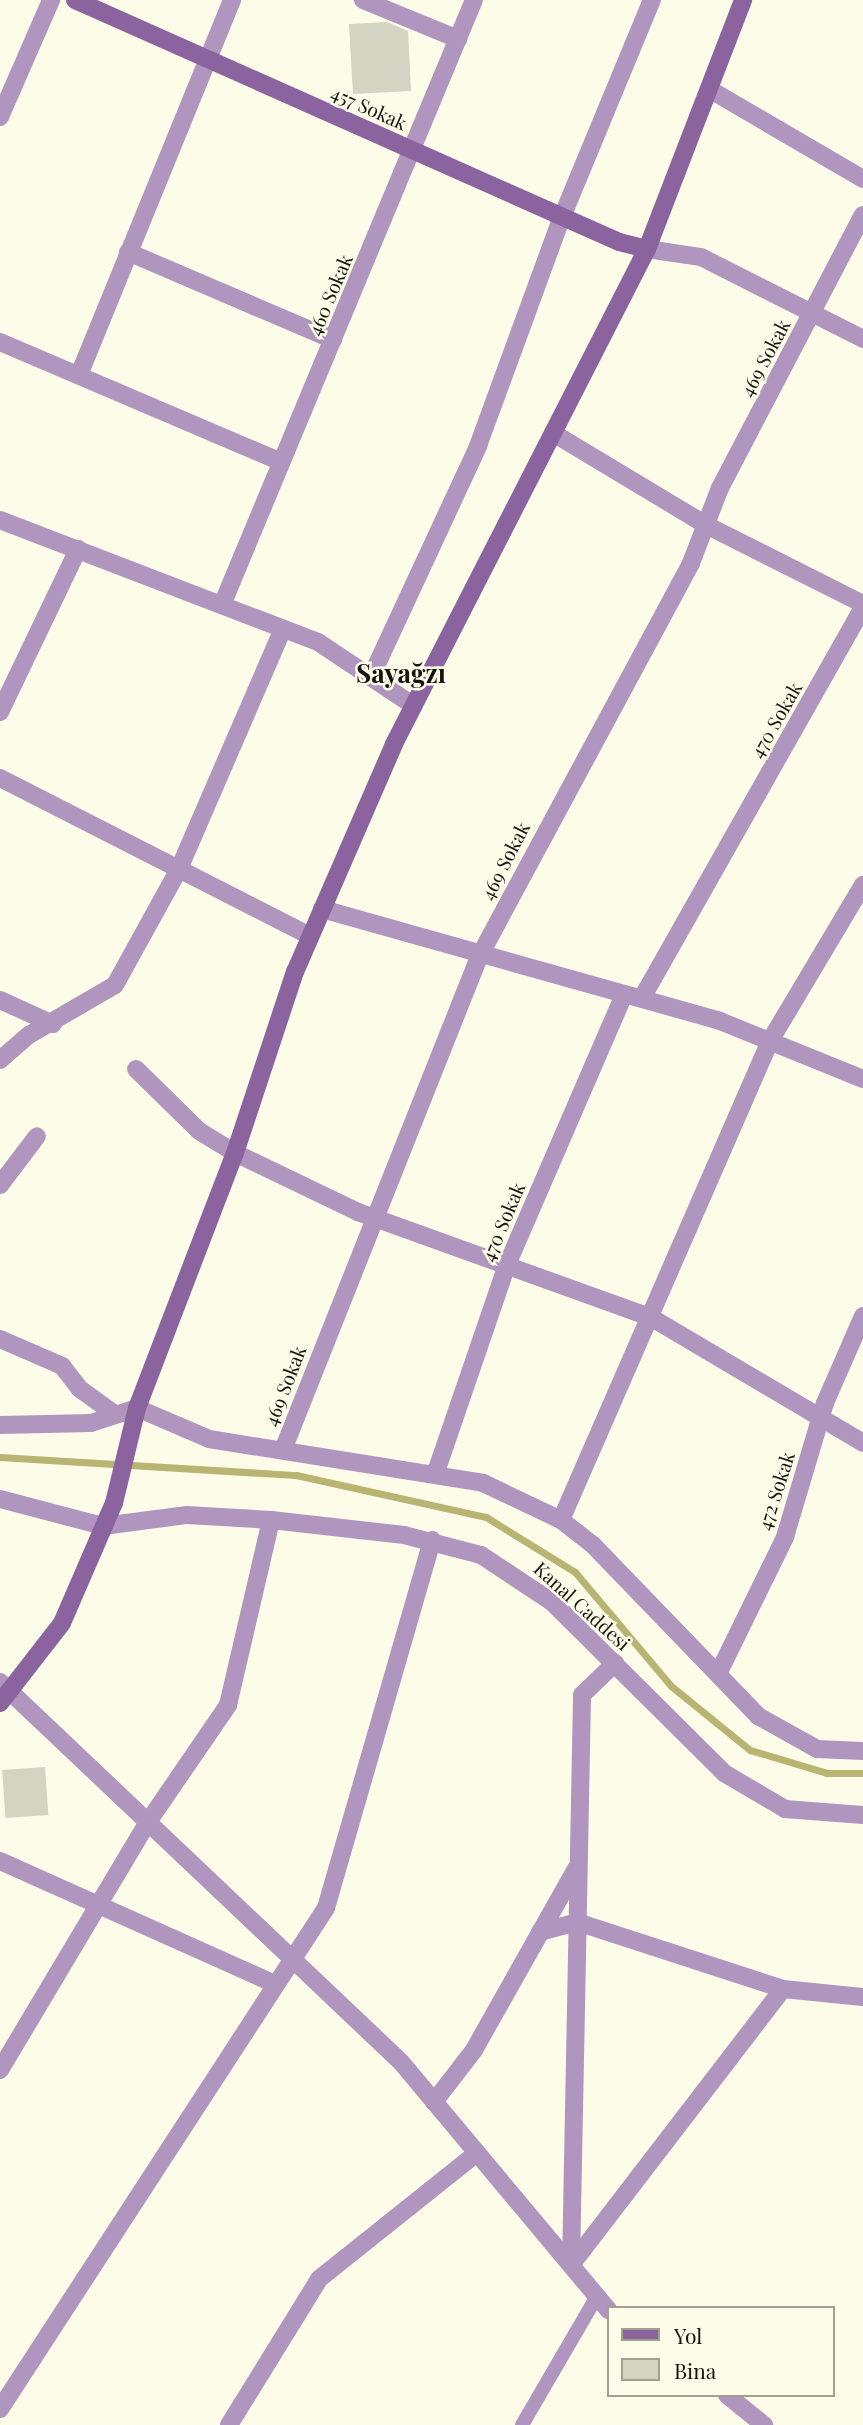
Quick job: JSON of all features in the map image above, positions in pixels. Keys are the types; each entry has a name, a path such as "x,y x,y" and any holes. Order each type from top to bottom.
{"main road":[{"name":"457 Sokak","path":"75,0 562,217 647,249"},
{"path":"3,1692 62,1623 114,1503 137,1408 235,1153 310,936 414,706 647,249 743,0"}],"street":[{"path":"0,117 51,0"},
{"path":"79,375 206,58 232,0"},
{"path":"363,0 458,39"},
{"name":"460 Sokak","path":"222,605 414,151 474,0"},
{"path":"371,677 478,446 562,217 652,0"},
{"path":"709,89 863,179"},
{"name":"469 Sokak","path":"283,1450 373,1217 479,957 691,563 706,525 863,215"},
{"path":"647,249 701,257 863,339"},
{"path":"128,252 333,340"},
{"path":"0,342 281,462"},
{"path":"553,433 706,525 863,606"},
{"path":"0,520 318,642 414,706"},
{"path":"0,712 78,549"},
{"name":"470 Sokak","path":"436,1472 507,1265 633,996 863,606"},
{"path":"0,1060 115,985 179,869 283,629"},
{"path":"0,778 310,936"},
{"path":"561,1520 652,1318 701,1192 770,1041 863,886"},
{"path":"322,909 479,957 633,996 770,1041 863,1079"},
{"path":"0,999 53,1024"},
{"path":"136,1069 199,1132 235,1153 373,1217 652,1318 820,1421 863,1443"},
{"path":"0,1185 37,1136"},
{"name":"472 Sokak","path":"718,1674 785,1537 820,1421 863,1316"},
{"path":"0,1339 62,1366 80,1389 116,1415"},
{"path":"0,1425 91,1423 137,1408 209,1439 436,1472 483,1483 561,1520 634,1583 758,1716 787,1736 817,1749 863,1751"},
{"path":"0,1499 103,1527"},
{"name":"Kanal Caddesi","path":"103,1527 187,1515 271,1520 432,1540 481,1555 515,1573 615,1663 682,1735 756,1794 785,1809 863,1815"},
{"path":"0,2070 148,1822 228,1704 271,1520"},
{"path":"0,2409 273,1983 326,1908 432,1540"},
{"path":"571,2265 582,1695 615,1663"},
{"path":"3,1692 148,1822 290,1957 434,2102 608,2310"},
{"path":"0,1861 273,1983"},
{"path":"434,2102 474,2050 578,1865"},
{"path":"540,1932 577,1922 783,1989 863,1997"},
{"path":"571,2265 783,1989"},
{"path":"229,2425 319,2279 477,2153"},
{"path":"729,2397 764,2425"}],"lane":[{"path":"522,2425 597,2296"}],"building":[{"path":"387,22 408,31 411,91 353,94 349,24"},
{"path":"45,1767 48,1815 5,1818 2,1770"}],"waterway":[{"path":"0,1457 296,1475 486,1517 575,1572 671,1686 750,1750 827,1773 863,1773"}],"district":[{"name":"Sayağzı","path":"401,673"}]}
